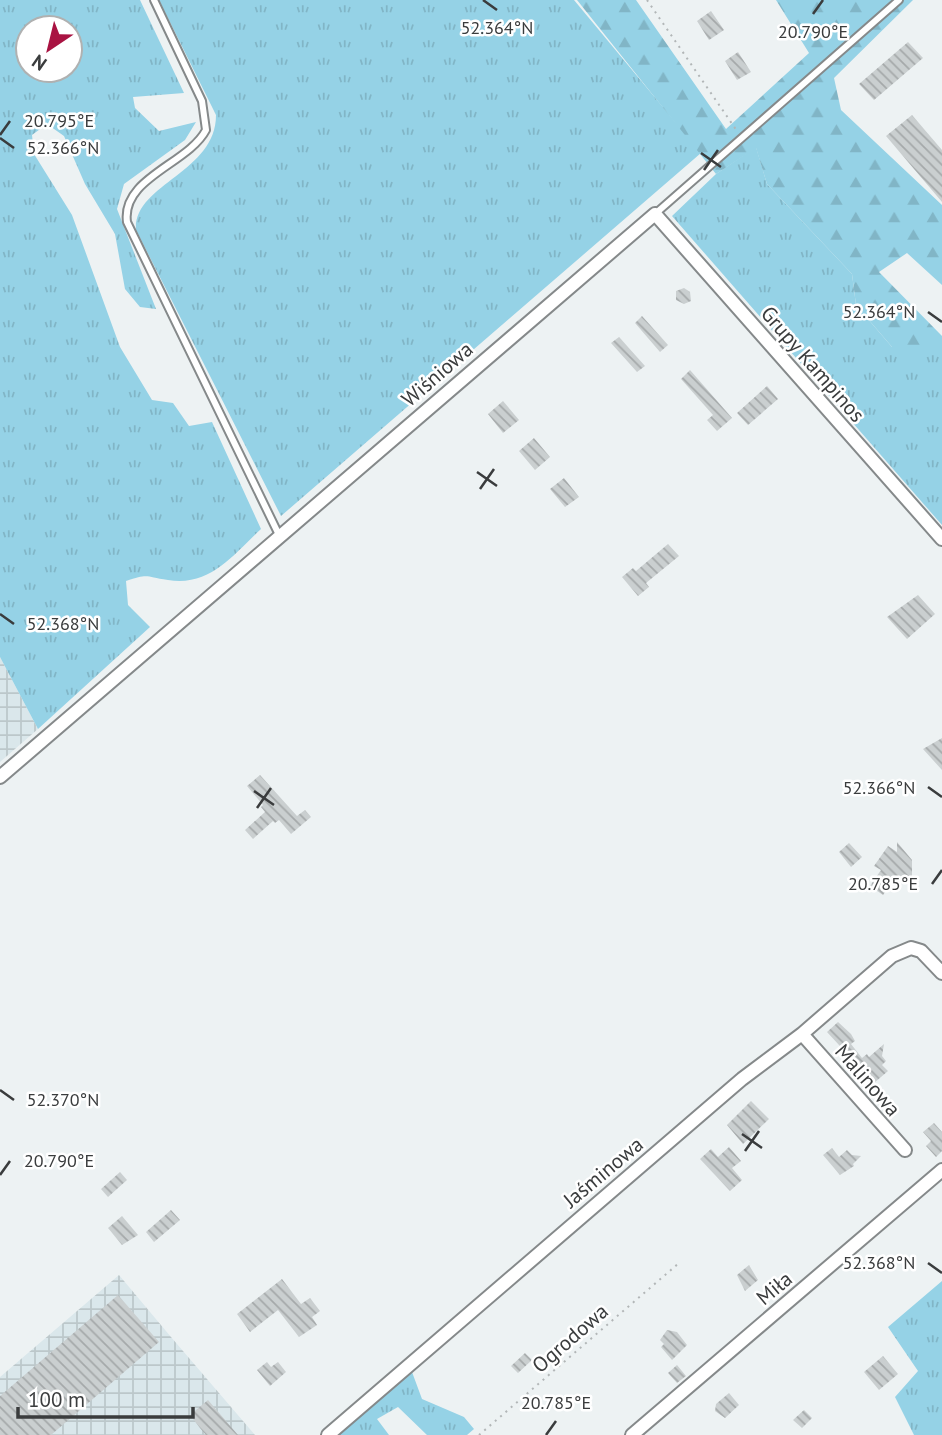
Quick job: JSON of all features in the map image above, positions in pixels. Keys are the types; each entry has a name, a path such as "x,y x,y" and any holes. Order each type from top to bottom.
{"street":[{"name":"Wiśniowa","path":"0,777 654,214"},
{"name":"Grupy Kampinos","path":"654,214 942,539"},
{"name":"Jaśminowa","path":"327,1435 742,1079 802,1034 892,956 911,948 921,951 942,973"},
{"name":"Malinowa","path":"802,1034 905,1150"},
{"name":"Miła","path":"632,1435 942,1170"}],"lane":[{"path":"153,0 202,102 206,130 198,142 137,191 127,204 127,222 280,537"},
{"name":"Wiśniowa","path":"654,214 899,0"}],"path":[{"path":"647,0 742,137"},
{"name":"Ogrodowa","path":"479,1435 679,1262"}],"shaded area":[{"path":"0,657 38,729 0,762"},
{"path":"119,1275 255,1435 0,1435 0,1377"}],"green space":[{"path":"0,0 140,0 184,93 133,97 135,108 159,131 196,122 185,140 124,184 117,209 156,309 140,307 125,289 115,234 85,184 64,136 47,124 32,135 34,154 72,215 120,347 152,400 173,403 189,426 212,422 261,529 220,567 196,579 183,581 144,576 126,581 128,605 150,627 38,729 0,657"},
{"path":"159,0 574,0 701,153 281,516 136,230 139,214 147,201 203,151 212,135 216,115"},
{"path":"577,0 636,0 726,129 809,53 776,0 913,0 834,78 841,110 942,205 942,285 907,253 879,272 942,336 942,347 892,347 856,305 852,274 767,184 756,148 716,174"},
{"path":"756,147 767,184 852,274 856,305 892,347 942,347 942,525 672,216 716,174"},
{"path":"942,1281 942,1435 914,1435 895,1397 918,1371 888,1327"},
{"path":"412,1372 422,1399 464,1417 474,1429 467,1435 427,1435 398,1407 377,1419 389,1435 339,1435"}],"building":[{"path":"711,11 724,30 709,40 697,21"},
{"path":"908,42 923,58 874,100 859,84"},
{"path":"738,52 751,72 737,80 725,61"},
{"path":"912,115 942,150 942,202 886,136"},
{"path":"684,288 690,292 691,301 684,304 676,300 676,291"},
{"path":"642,316 668,345 660,352 635,323"},
{"path":"619,337 645,366 637,372 611,343"},
{"path":"690,370 732,418 717,431 707,420 713,415 681,379"},
{"path":"767,386 778,399 748,425 737,413"},
{"path":"503,401 519,420 503,433 488,414"},
{"path":"534,438 550,457 535,470 519,451"},
{"path":"564,478 579,497 565,507 550,489"},
{"path":"668,544 679,556 646,583 649,587 638,596 622,577 633,568 636,571"},
{"path":"918,595 935,614 907,639 887,617"},
{"path":"942,738 942,770 923,749"},
{"path":"260,775 297,816 305,810 311,817 291,834 279,820 275,823 273,821 253,839 245,830 265,812 261,807 263,805 247,786"},
{"path":"897,842 912,860 912,881 894,880 883,895 870,886 881,870 874,866 888,846 897,852"},
{"path":"849,843 862,857 851,867 839,852"},
{"path":"838,1022 851,1034 855,1041 851,1044 862,1058 867,1054 869,1057 884,1044 882,1056 886,1061 882,1065 888,1071 874,1083 827,1032"},
{"path":"751,1101 769,1119 743,1144 727,1125"},
{"path":"934,1123 942,1132 942,1151 936,1157 926,1146 931,1141 923,1132"},
{"path":"729,1147 741,1161 732,1168 742,1180 730,1191 700,1159 711,1149 718,1157"},
{"path":"832,1148 839,1157 847,1150 852,1155 861,1156 854,1166 840,1175 823,1155"},
{"path":"120,1172 127,1180 108,1197 101,1189"},
{"path":"171,1210 180,1220 154,1242 146,1232"},
{"path":"122,1216 138,1235 122,1245 108,1228"},
{"path":"749,1265 758,1280 745,1291 737,1275"},
{"path":"282,1279 301,1304 310,1298 320,1311 312,1317 317,1325 299,1337 278,1310 250,1332 237,1314"},
{"path":"118,1295 159,1342 51,1435 0,1435 0,1396"},
{"path":"667,1330 677,1332 687,1345 672,1360 661,1347 664,1344 660,1340"},
{"path":"525,1353 532,1360 518,1373 511,1366"},
{"path":"883,1356 898,1374 879,1390 864,1372"},
{"path":"267,1362 271,1367 278,1362 286,1372 270,1386 257,1370"},
{"path":"677,1365 686,1376 677,1383 668,1373"},
{"path":"729,1393 739,1405 725,1418 715,1411 716,1404"},
{"path":"208,1400 238,1435 206,1435 190,1415"},
{"path":"804,1410 812,1418 802,1428 793,1420"}]}
